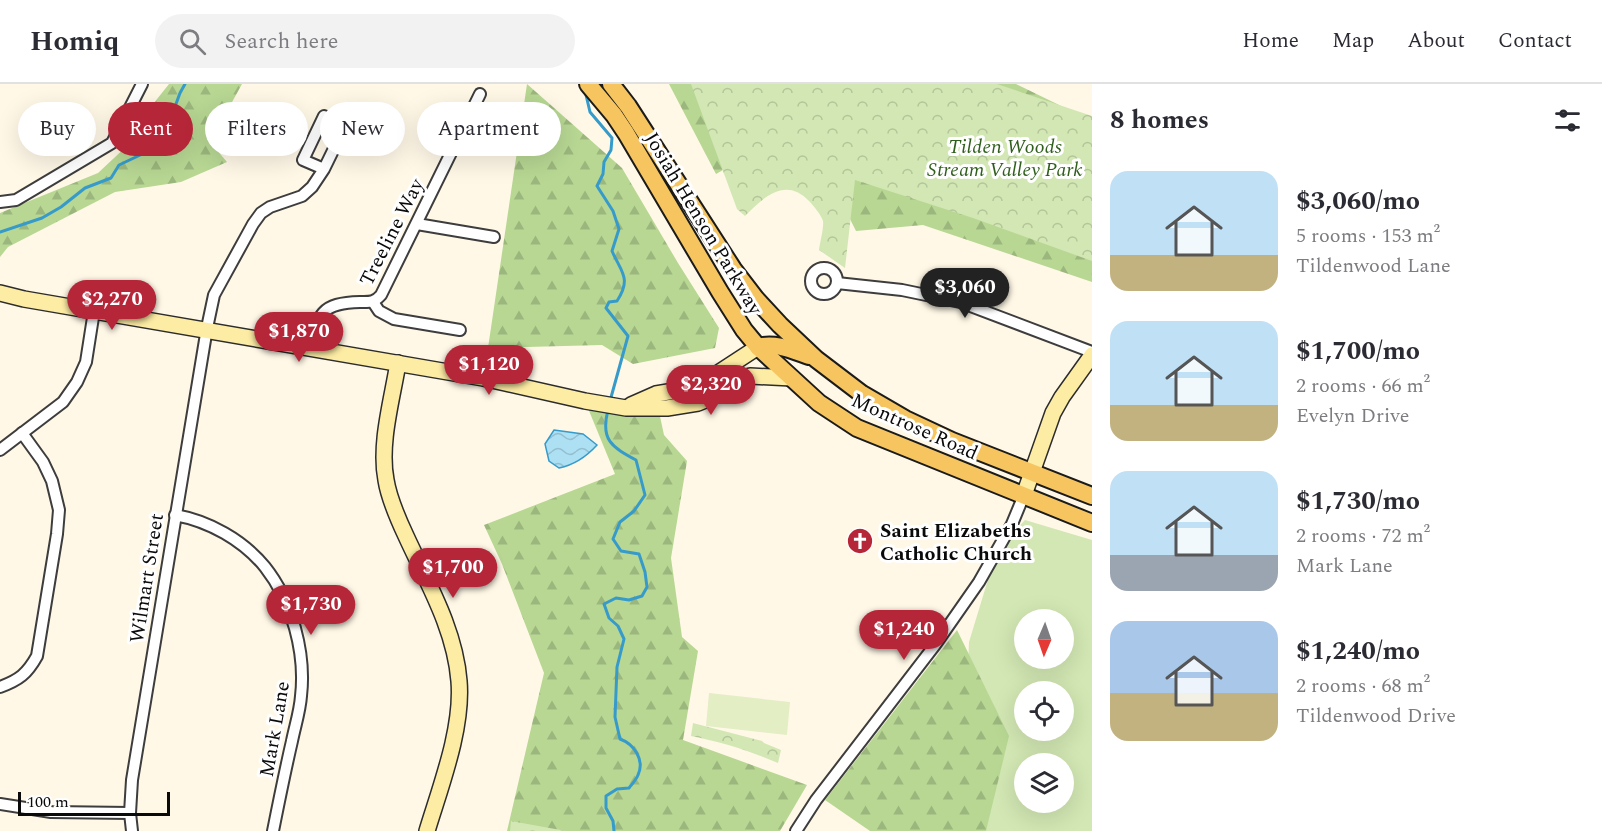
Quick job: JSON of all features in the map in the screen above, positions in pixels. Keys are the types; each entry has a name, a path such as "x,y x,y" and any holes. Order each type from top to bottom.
{"main road":[{"name":"Josiah Henson Parkway","path":"588,84 614,115 744,330 792,378"},
{"name":"Josiah Henson Parkway","path":"611,84 628,106 733,269 780,325 816,359"},
{"path":"758,346 766,344 784,347 816,359"},
{"name":"Montrose Road","path":"816,359 862,394 905,419 952,441 1092,496"},
{"name":"Montrose Road","path":"792,378 819,403 857,428 1092,522"}],"street":[{"path":"0,202 16,201 111,143 142,84"},
{"name":"Treeline Way","path":"312,349 318,317 326,309 343,303 373,302 381,295 480,94"},
{"name":"Wilmart Street","path":"132,831 130,813 132,780 175,514 214,295 261,213 270,207 302,196 312,187 324,169 345,126 324,116 303,160 324,169"},
{"path":"417,224 494,237"},
{"path":"796,831 816,800 979,582 1012,524 1053,412 1092,353 960,303 902,290 837,284"},
{"path":"0,293 24,300 483,378 626,408 667,408 698,403 711,398 738,380 750,376 792,378"},
{"path":"0,303 24,300"},
{"path":"373,302 379,310 394,319 460,330"},
{"path":"0,450 63,402 77,382 86,362 94,311"},
{"path":"626,408 656,394 686,389 710,379 758,346"},
{"path":"398,363 384,447 386,481 398,517 448,630 459,681 459,709 455,734 427,831"},
{"path":"0,687 16,680 30,669 36,656 57,534 59,510 52,481 43,462 22,433"},
{"name":"Mark Lane","path":"175,514 192,518 223,532 245,548 264,567 280,591 291,615 301,651 301,697 273,831"},
{"path":"0,804 51,812 130,813"}],"green space":[{"path":"169,84 242,84 232,102 205,102 205,156 222,156 227,162 181,182 115,192 8,247 0,257 0,213 98,173 116,156 193,156 193,102 155,102"},
{"path":"527,84 547,102 524,102"},
{"name":"Tilden Woods Stream Valley Park","path":"669,84 1016,84 1092,121 1092,282 923,225 856,231 826,171 753,153 716,174"},
{"name":"Tilden Woods Stream Valley Park","path":"691,84 997,84 1092,116 1092,261 973,218 855,180 845,268 819,250 823,221 813,205 800,194 791,190 775,192 745,216 737,209"},
{"path":"561,114 622,168 719,328 715,348 633,364 602,345 488,348 516,156 561,156"},
{"path":"585,401 658,407 664,435 687,461 671,558 682,637 698,651 683,740 807,785 780,831 507,831 544,673 502,564 484,525 615,474"},
{"path":"1025,520 1092,540 1092,831 949,831 969,642 997,550"},
{"path":"957,630 1009,736 986,831 870,831 825,800"},
{"path":"709,693 790,702 787,735 706,726"},
{"path":"693,723 762,741 781,750 778,763 736,747 691,736"},
{"path":"511,821 566,831 510,831"}],"water":[{"path":"554,430 583,434 597,445 580,460 559,468 549,461 545,444"}],"waterway":[{"path":"0,232 42,218 61,207 85,188 111,178 119,165 155,148 165,134 185,84"},
{"path":"589,92 586,95 590,112 612,138 611,150 604,162 603,174 597,186 613,211 619,229 612,251 624,275 624,286 617,301 609,302 606,308 628,336 610,401"},
{"path":"608,410 607,436 620,451 636,460 645,495 634,511 620,522 613,539 621,551 639,554 647,587 642,596 629,600 616,598 604,604 609,618 618,626 624,639 617,667 615,717 620,739 634,749 640,764 637,777 629,788 617,789 606,796 606,808 613,821 614,831"}],"place":[{"name":"Saint Elizabeths Catholic Church","path":"860,541"}]}
